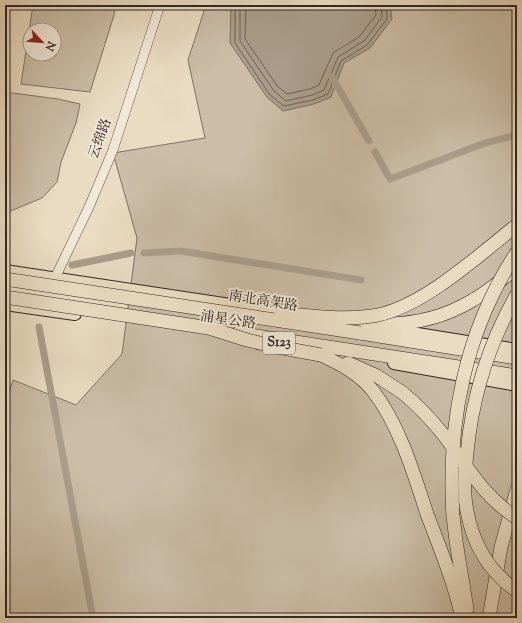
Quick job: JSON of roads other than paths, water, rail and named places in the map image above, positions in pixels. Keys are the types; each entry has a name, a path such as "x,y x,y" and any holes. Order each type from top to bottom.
{"highway":[{"path":"327,318 355,318 379,315 403,306 423,296 449,279 517,225"},
{"path":"469,618 453,516 451,474 456,410 472,344 484,313 501,277 517,252"},
{"path":"233,314 277,312 389,325 427,320 451,312 474,300 517,267"},
{"name":"南北高架路","path":"5,279 517,358"},
{"path":"517,294 494,343 480,384 469,435 465,481 467,511 476,543 491,568 503,581 517,591"},
{"path":"5,297 517,376"},
{"path":"209,328 223,334 246,340 321,355 348,363 362,368 390,384 417,405 434,424 483,490 517,518"},
{"path":"321,355 343,366 362,379 384,406 408,460 449,575 462,618"},
{"path":"489,618 501,546 517,489"}],"main road":[{"name":"浦星公路","path":"5,271 517,350"},
{"name":"浦星公路","path":"5,304 275,343 517,385"}],"street":[{"name":"云绵路","path":"56,278 89,207 113,150 160,5"}],"water":[{"path":"231,5 390,5 392,19 370,48 344,63 331,97 314,104 283,111 267,97 230,43"}],"waterway":[{"path":"332,77 369,141"},
{"path":"375,152 390,179 485,143 517,135"},
{"path":"144,253 181,251 361,280"},
{"path":"72,265 131,253"},
{"path":"39,327 93,618"}]}
